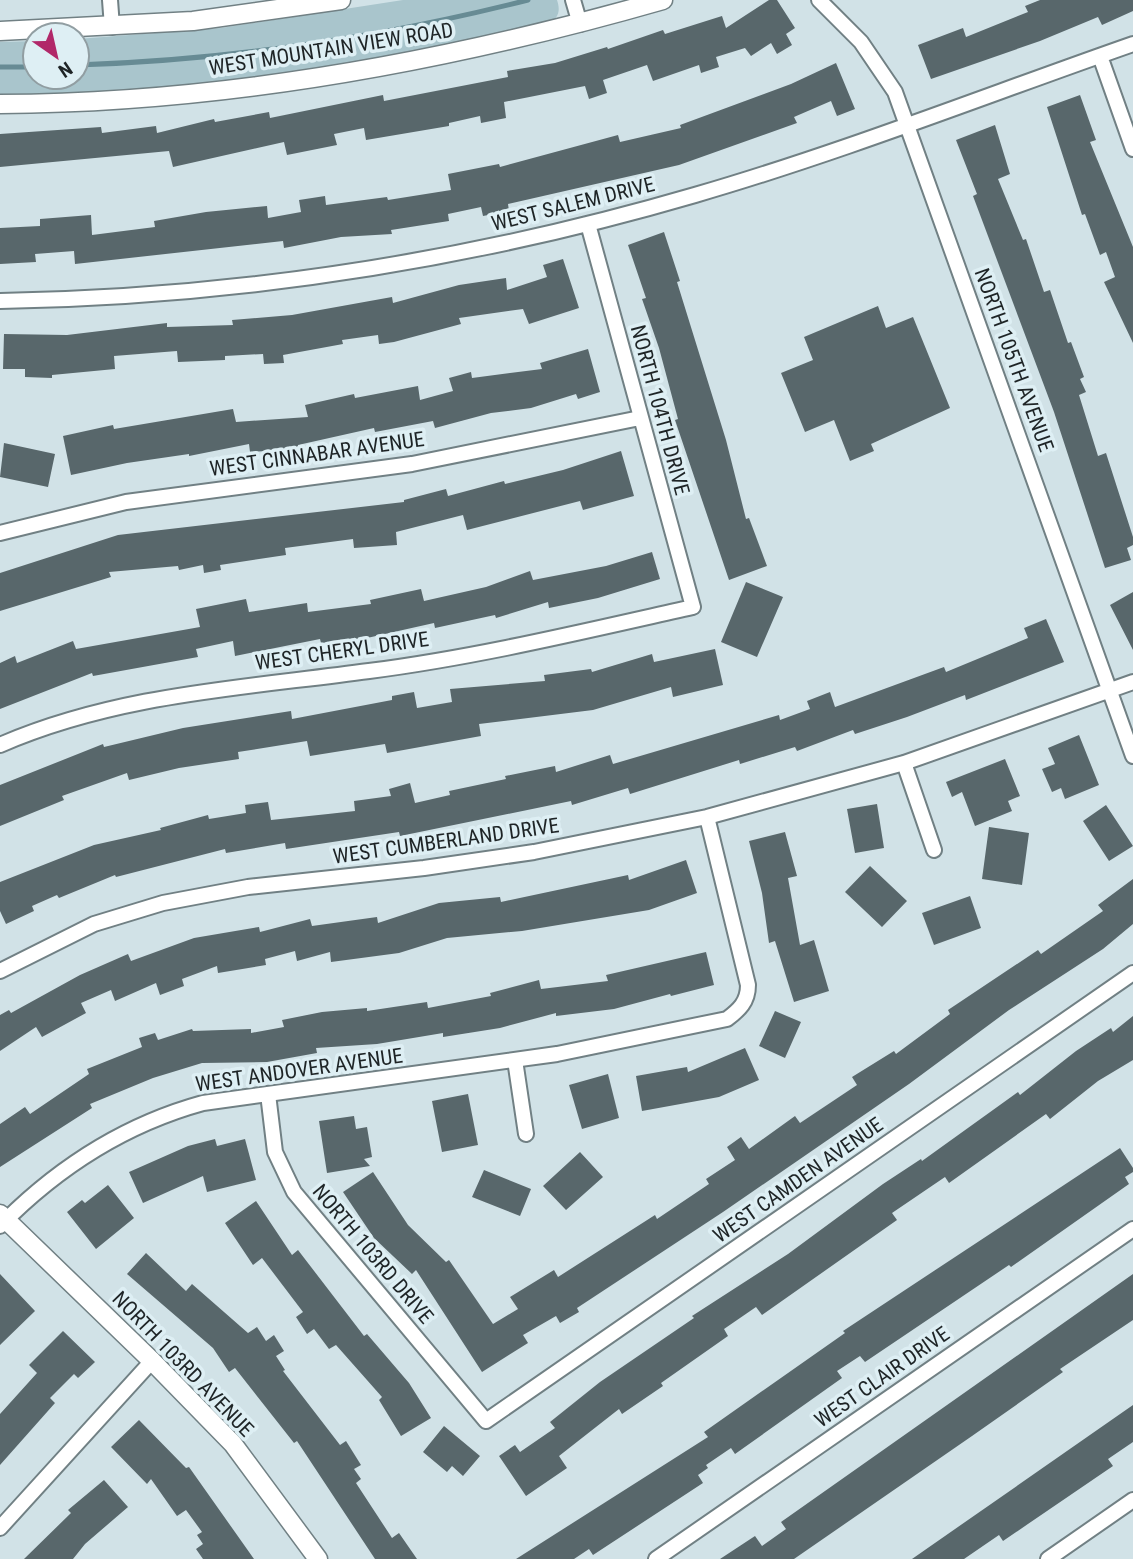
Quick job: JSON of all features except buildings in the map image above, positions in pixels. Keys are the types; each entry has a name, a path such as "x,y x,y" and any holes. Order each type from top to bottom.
{"street":[{"path":"110,0 112,27"},
{"path":"0,31 193,21 341,0"},
{"path":"573,0 580,24"},
{"name":"WEST MOUNTAIN VIEW ROAD","path":"0,104 148,98 314,79 448,55 580,24 663,0"},
{"name":"NORTH 105TH AVENUE","path":"819,0 873,57 895,92 1133,756"},
{"name":"WEST SALEM DRIVE","path":"0,301 221,289 398,264 588,224 725,186 1133,44"},
{"path":"1100,55 1133,149"},
{"name":"NORTH 104TH DRIVE","path":"588,224 693,607"},
{"name":"WEST CINNABAR AVENUE","path":"0,533 126,502 412,464 640,418"},
{"name":"WEST CHERYL DRIVE","path":"0,745 74,719 129,704 455,657 693,607"},
{"name":"WEST CUMBERLAND DRIVE","path":"0,970 94,925 205,894 534,852 707,817 904,763 1133,682"},
{"path":"904,763 934,850"},
{"name":"WEST ANDOVER AVENUE","path":"2,1220 55,1174 120,1134 203,1103 515,1060 727,1019 740,1010 748,996 748,985 707,817"},
{"name":"WEST CAMDEN AVENUE","path":"486,1421 1133,973"},
{"path":"515,1060 526,1134"},
{"name":"NORTH 103RD DRIVE","path":"268,1094 275,1152 294,1192 486,1421"},
{"name":"NORTH 103RD AVENUE","path":"2,1220 152,1361 233,1444 312,1557"},
{"name":"WEST CLAIR DRIVE","path":"656,1559 1133,1229"},
{"path":"0,1528 152,1361"},
{"path":"1048,1559 1133,1500"}],"shaded area":[{"path":"403,0 557,0 559,8 556,17 548,25 313,72 152,91 0,98 0,42 21,41 21,91 91,91 91,38 221,28"}],"waterway":[{"path":"91,64 191,58 361,36 528,0"},
{"path":"0,67 21,67"}]}
